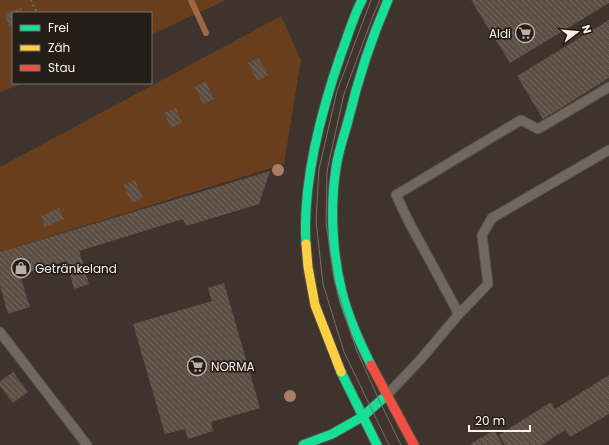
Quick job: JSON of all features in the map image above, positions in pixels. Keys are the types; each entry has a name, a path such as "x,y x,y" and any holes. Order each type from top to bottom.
{"street":[{"path":"362,0 355,14 328,92 310,174 305,222 308,267 315,305 339,368 377,445"},
{"path":"388,0 382,13 352,100 335,172 334,226 337,265 346,305 363,350 414,445"},
{"path":"303,445 332,434 362,416 388,395"}],"lane":[{"path":"459,314 396,195 521,120 538,130 609,87"},
{"path":"388,395 459,314 488,284 482,235 492,218 609,150"},
{"path":"0,332 87,445"}],"path":[{"path":"32,0 37,12"}],"shaded area":[{"path":"0,0 226,0 152,35 152,12 12,12 12,84 21,84 0,92"},
{"path":"281,16 301,60 284,164 0,252 0,167"}],"building":[{"name":"Aldi","path":"471,0 609,0 609,3 510,63"},
{"path":"21,8 23,12 12,12 12,26 9,27 5,14"},
{"path":"609,20 609,78 543,119 517,76"},
{"path":"259,58 268,75 257,81 248,63"},
{"path":"206,81 214,99 203,104 195,87"},
{"path":"176,108 182,123 171,128 164,113"},
{"path":"270,171 259,204 186,226 183,219 79,251 89,284 74,289 66,261 20,275 30,307 8,314 0,286 0,252"},
{"path":"135,180 143,198 132,203 123,185"},
{"path":"59,208 64,219 45,227 41,216"},
{"name":"NORMA","path":"224,283 260,408 211,422 213,431 188,439 185,429 165,434 133,324 212,301 208,288"},
{"path":"13,372 28,392 13,403 0,386 0,381"},
{"path":"609,375 609,414 570,437 565,430 542,445 505,445 499,435 551,402 555,409"},
{"path":"494,430 503,445 469,445"}],"waterway":[{"path":"191,0 206,33"}],"tram line":[{"path":"371,0 337,91 319,169 316,221 323,284 344,352 389,445"},
{"path":"380,0 344,94 327,171 326,223 335,283 356,349 401,445"}],"traffic: fast":[{"path":"306,244 307,197 314,148 341,54 362,0"},
{"path":"371,365 358,338 344,301 334,246 333,198 338,156 356,90 365,59 388,0"},
{"path":"341,372 377,445"},
{"path":"303,445 332,434 362,417 387,395"}],"traffic: slow":[{"path":"306,244 308,267 315,305 341,372"}],"traffic: jam":[{"path":"371,365 414,445"}],"place":[{"name":"Aldi","path":"525,33"},
{"name":"Getränkeland","path":"21,268"},
{"name":"NORMA","path":"197,366"}]}
